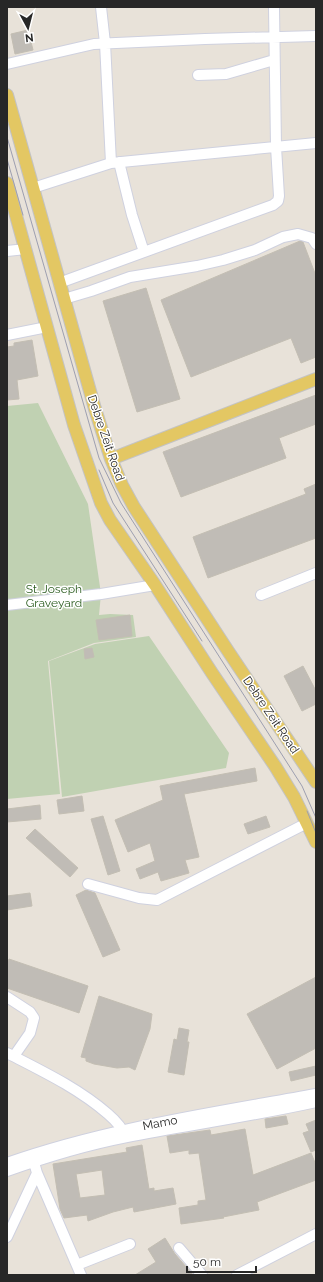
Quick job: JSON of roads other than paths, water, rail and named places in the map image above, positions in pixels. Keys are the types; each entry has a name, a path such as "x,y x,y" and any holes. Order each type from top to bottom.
{"main road":[{"name":"Debre Zeit Road","path":"7,95 95,409 111,459 122,485 134,507 228,651 315,779"},
{"name":"Debre Zeit Road","path":"7,183 12,216 26,249 74,426 101,503 110,520 275,766 294,796 316,842"},
{"path":"111,459 316,379"}],"street":[{"path":"101,7 115,163 144,252"},
{"path":"59,283 273,205 278,201 273,37 274,7"},
{"path":"7,64 94,44 105,43 316,36"},
{"path":"198,75 226,74 274,60"},
{"path":"33,188 115,163 316,143"},
{"path":"64,299 130,277 197,266 223,260 255,250 283,237 298,234 312,238 316,244"},
{"path":"7,252 26,249"},
{"path":"7,335 47,327"},
{"path":"261,595 316,573"},
{"path":"7,605 101,594 155,585"},
{"path":"88,884 139,898 157,900 307,823"},
{"path":"7,997 30,1012 34,1018 30,1033 10,1054 76,1090 97,1104 125,1134"},
{"name":"Mamo","path":"7,1163 33,1158 65,1145 275,1106 316,1094"},
{"path":"275,1106 316,1102"},
{"path":"7,1171 33,1158 37,1173 81,1275"},
{"path":"7,1237 37,1173"},
{"path":"242,1274 316,1234"},
{"path":"76,1265 130,1244"},
{"path":"179,1248 202,1275"}],"tram line":[{"path":"7,137 99,458 121,503 302,786 316,818"},
{"path":"7,159 23,215"},
{"path":"99,470 113,503 202,641"},
{"path":"307,811 316,833"}],"park label":[{"name":"St. Joseph Graveyard","path":"54,596"}]}
